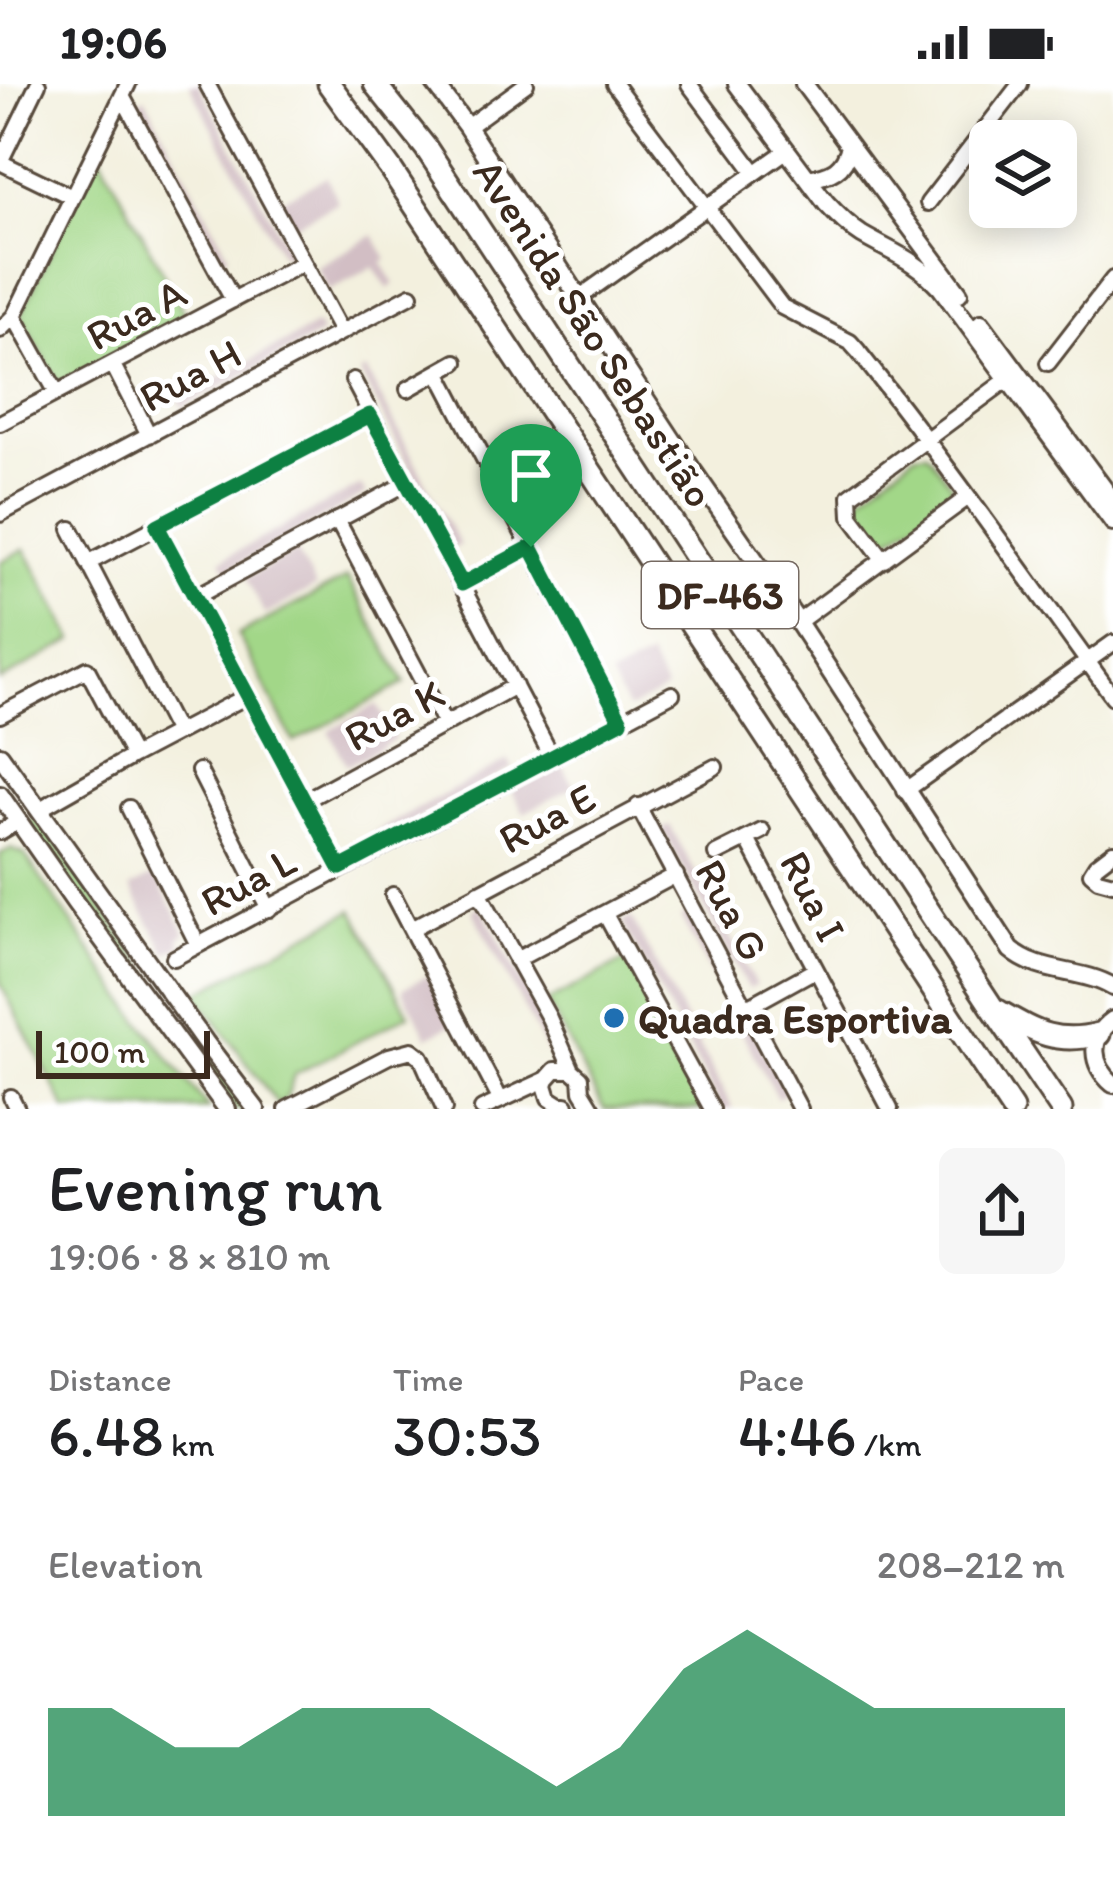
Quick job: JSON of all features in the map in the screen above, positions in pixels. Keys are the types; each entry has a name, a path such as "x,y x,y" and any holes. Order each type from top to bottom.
{"main road":[{"name":"Avenida São Sebastião","path":"329,84 405,190 1012,1109"},
{"name":"Avenida São Sebastião","path":"375,84 425,148 1061,1109"},
{"path":"992,1007 1050,1037 1073,1039 1107,1025"}],"street":[{"path":"38,84 0,162 70,196"},
{"path":"207,84 341,332"},
{"path":"434,84 798,622 1011,950 1027,962 1093,977 1113,987"},
{"path":"467,127 526,84"},
{"path":"614,84 782,307 850,342 927,438 1113,697"},
{"path":"689,84 754,171"},
{"path":"736,84 826,203 858,233 928,272 1113,522"},
{"path":"804,84 1113,501"},
{"path":"928,203 1020,84"},
{"path":"0,330 14,316 125,90"},
{"path":"125,90 233,300"},
{"path":"808,179 830,176 847,160 850,146"},
{"path":"580,297 786,151"},
{"name":"Rua A","path":"0,423 303,263"},
{"path":"1048,363 1113,279"},
{"name":"Rua H","path":"0,514 411,295"},
{"path":"14,316 57,393"},
{"path":"408,389 456,362"},
{"path":"113,364 149,435"},
{"path":"439,373 621,721"},
{"path":"884,560 850,516 850,496 1008,379"},
{"path":"353,380 552,758"},
{"path":"88,563 370,415"},
{"path":"195,597 405,484"},
{"path":"798,622 967,498"},
{"path":"337,520 445,724"},
{"path":"157,526 340,868"},
{"path":"71,530 171,736"},
{"path":"462,584 531,547"},
{"path":"905,790 1113,643"},
{"path":"0,715 87,669 133,756"},
{"name":"Rua K","path":"304,801 515,686"},
{"name":"Rua L","path":"174,958 673,694"},
{"path":"40,809 247,696"},
{"path":"0,754 256,1109"},
{"name":"Rua E","path":"411,928 715,766"},
{"path":"199,772 269,908"},
{"path":"0,795 227,1109"},
{"name":"Rua G","path":"638,806 800,1109"},
{"path":"129,808 198,945"},
{"path":"0,832 19,821"},
{"path":"716,854 762,831"},
{"name":"Rua I","path":"747,839 890,1109"},
{"path":"1112,853 1113,868"},
{"path":"1112,853 1091,873 1113,883"},
{"path":"516,960 676,875"},
{"path":"74,901 87,896 93,887"},
{"path":"479,892 549,1018 572,1070 581,1078 582,1091 593,1109"},
{"path":"393,896 500,1099"},
{"path":"605,914 712,1109"},
{"path":"746,1008 815,970"},
{"path":"1093,977 1109,996 1107,1025 1094,1047 1095,1061 1113,1084"},
{"path":"186,1055 205,1042"},
{"path":"287,1109 389,1056 412,1050 421,1058 444,1109"},
{"path":"572,1070 554,1070 545,1085 549,1098 563,1107 575,1102 582,1091"},
{"path":"482,1109 547,1079"}],"shaded area":[{"path":"189,84 199,84 290,253 282,257"},
{"path":"145,97 229,255 222,259 138,101"},
{"path":"327,176 338,202 293,226 280,201"},
{"path":"374,235 387,260 382,263 395,284 388,289 373,267 329,291 316,267"},
{"path":"317,325 321,334 182,408 178,399"},
{"path":"366,370 460,545 453,548 360,373"},
{"path":"361,485 366,494 227,570 221,560"},
{"path":"296,552 316,587 265,615 246,578"},
{"path":"649,657 666,690 627,708 610,677"},
{"path":"377,704 396,739 347,766 329,731"},
{"path":"508,760 513,768 373,843 369,835"},
{"path":"560,761 574,787 524,813 510,788"},
{"path":"670,825 756,985 748,989 662,829"},
{"path":"155,875 186,933 179,938 182,945 167,953 130,888"},
{"path":"481,906 558,1051 549,1056 472,910"},
{"path":"689,913 786,1094 777,1098 680,917"},
{"path":"631,917 733,1109 722,1109 622,922"},
{"path":"427,975 453,1024 428,1037 402,989"}],"green space":[{"path":"98,151 188,320 66,384 56,379 21,315"},
{"path":"927,452 951,484 950,497 886,539 868,522 859,499 916,453"},
{"path":"25,549 74,640 0,681 0,562"},
{"path":"347,578 405,683 294,742 238,635"},
{"path":"37,818 248,1109 236,1109 28,823"},
{"path":"11,849 24,854 137,1017 209,1109 66,1109 0,983 0,854"},
{"path":"353,910 409,1014 294,1075 287,1097 278,1105 196,994"},
{"path":"628,959 704,1106 699,1109 604,1109 547,1002"}],"place":[{"name":"Quadra Esportiva","path":"614,1018"}],"route":[{"path":"370,415 462,584 531,547 621,721 340,868 157,526 370,415"}]}
